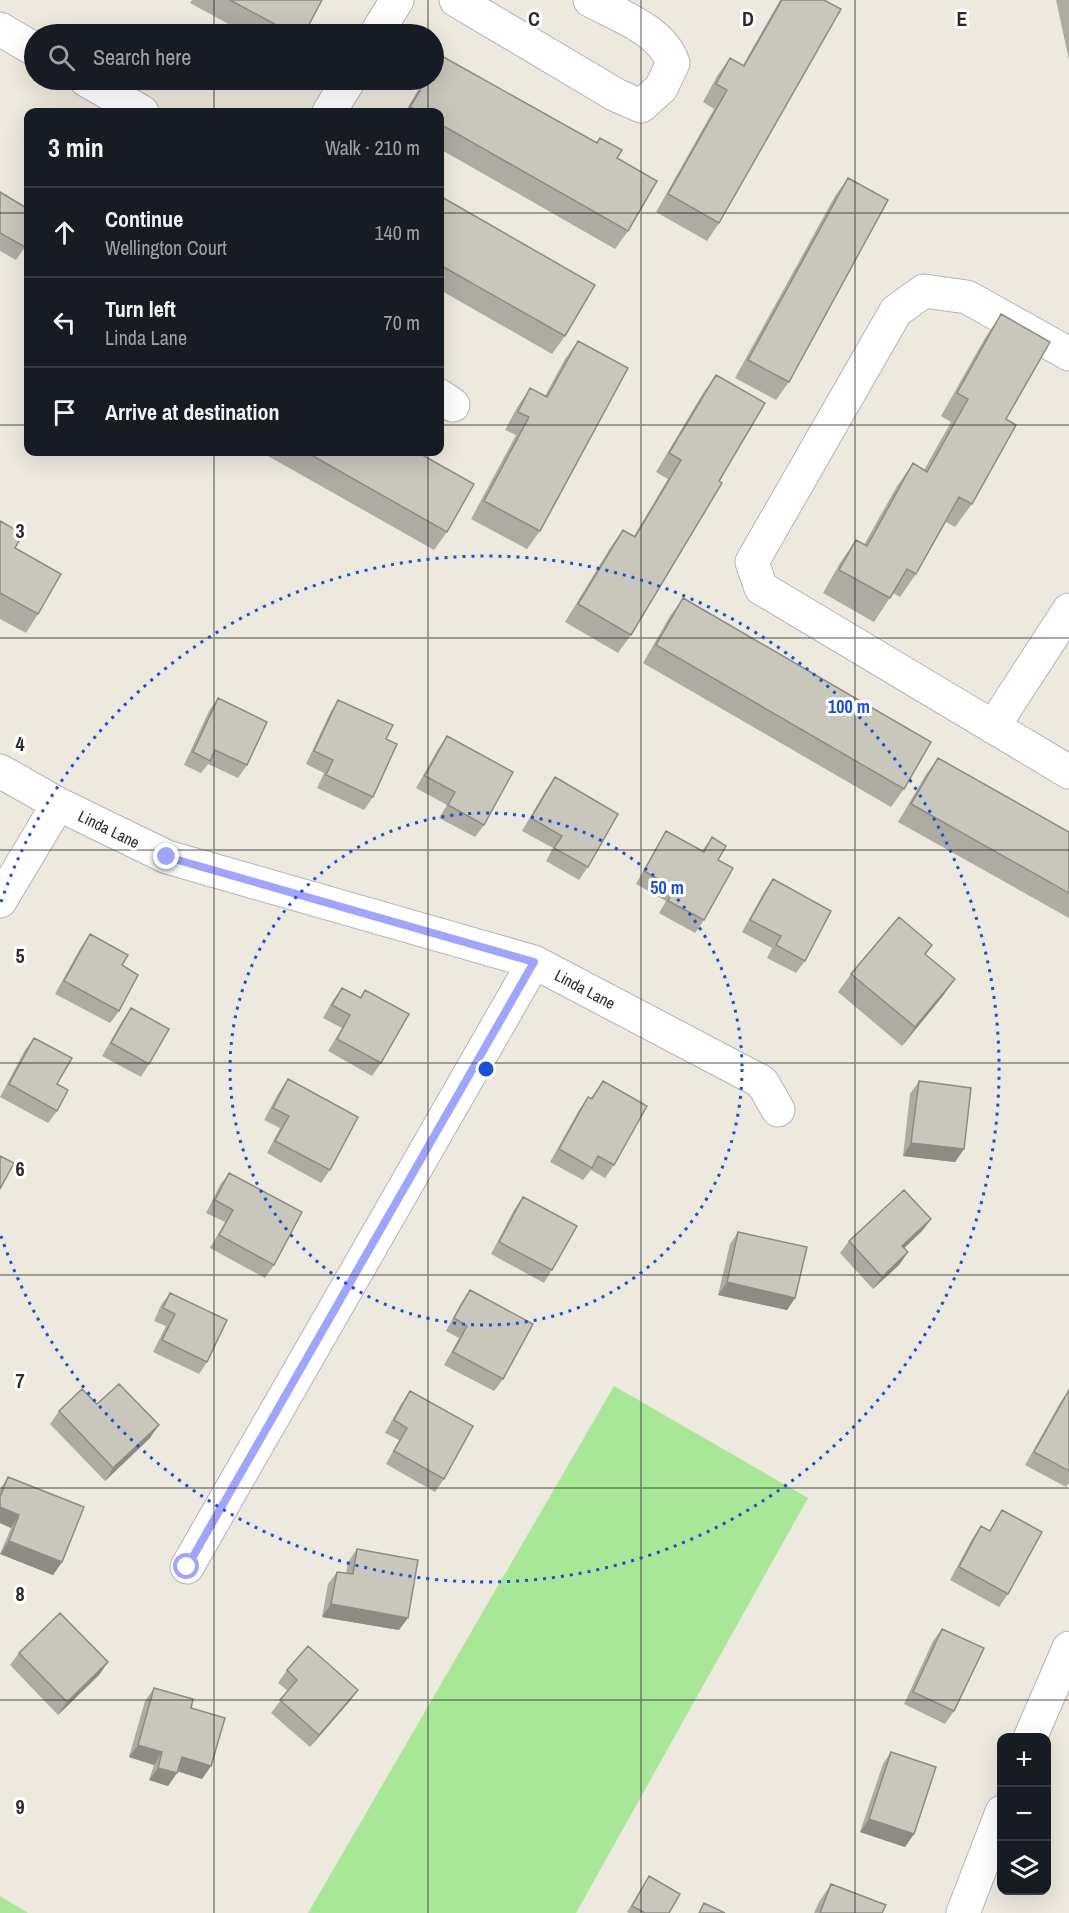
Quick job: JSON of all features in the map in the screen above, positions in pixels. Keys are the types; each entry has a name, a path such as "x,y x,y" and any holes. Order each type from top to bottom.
{"street":[{"path":"382,24 397,0"},
{"path":"456,0 616,95 641,106 661,88 673,63 669,50 658,38 590,0"},
{"path":"0,29 24,43"},
{"path":"104,90 135,108"},
{"path":"332,108 343,90"},
{"path":"1069,354 967,297 924,291 896,311 752,562 760,588 1069,772"},
{"path":"993,727 1069,610"},
{"name":"Linda Lane","path":"0,771 58,804 167,857 534,962 762,1082 778,1110"},
{"path":"0,901 58,804"},
{"path":"187,1567 534,962"},
{"path":"1032,1733 1069,1648"},
{"path":"963,1913 997,1825"}],"green space":[{"path":"614,1386 808,1498 576,1913 308,1913"},
{"path":"0,1896 28,1913 0,1913"}],"building":[{"path":"230,0 322,0 309,24 274,24"},
{"path":"782,0 824,0 841,9 719,223 668,194 727,90 716,84 730,58 744,66"},
{"path":"444,57 597,143 600,138 622,150 617,158 657,181 628,231 444,126 444,108 410,107 420,90 444,90"},
{"path":"848,178 888,200 789,382 748,360"},
{"path":"0,192 24,207 24,246 0,233"},
{"path":"444,198 595,285 565,336 444,267"},
{"path":"1001,314 1050,342 1006,419 1016,425 972,504 959,497 916,574 907,569 890,598 839,570 856,540 867,546 913,463 927,472 968,399 957,393"},
{"path":"578,341 628,368 540,531 484,501 529,417 518,412 530,388 547,397"},
{"path":"716,375 765,403 719,481 722,483 631,635 578,604 623,530 635,537 681,460 669,453"},
{"path":"313,456 424,456 474,484 447,532"},
{"path":"0,521 23,534 15,548 61,574 38,614 0,593"},
{"path":"683,598 931,742 904,789 656,645"},
{"path":"218,698 267,722 247,765 215,750 210,761 193,752"},
{"path":"338,700 393,725 386,739 397,744 373,797 326,775 333,760 314,751"},
{"path":"447,736 513,772 484,825 448,805 455,792 425,776"},
{"path":"938,758 1069,832 1069,893 911,804"},
{"path":"555,777 618,814 588,867 554,848 562,836 531,818"},
{"path":"666,831 704,852 712,837 726,846 718,860 733,868 704,920 668,901 674,888 644,871"},
{"path":"773,879 831,911 805,961 776,945 781,936 750,920"},
{"path":"899,917 932,945 925,954 955,979 915,1027 851,974"},
{"path":"90,934 128,955 122,965 138,975 119,1011 64,981"},
{"path":"342,988 361,998 365,990 409,1014 381,1063 337,1039 350,1015 332,1005"},
{"path":"131,1008 169,1029 149,1064 111,1043"},
{"path":"34,1038 72,1058 57,1084 68,1090 57,1111 9,1084"},
{"path":"288,1079 358,1117 330,1170 275,1141 289,1116 273,1108"},
{"path":"603,1081 647,1106 614,1165 598,1156 592,1168 559,1149 588,1097 592,1099"},
{"path":"919,1081 971,1088 964,1149 911,1143"},
{"path":"0,1156 14,1163 0,1189"},
{"path":"229,1173 302,1212 274,1265 219,1235 233,1210 215,1200"},
{"path":"904,1190 931,1219 902,1246 908,1252 882,1277 849,1241"},
{"path":"523,1197 577,1226 552,1270 499,1242"},
{"path":"738,1232 807,1247 795,1298 727,1282"},
{"path":"470,1290 533,1324 503,1379 453,1352 467,1326 454,1318"},
{"path":"170,1293 227,1320 207,1362 162,1340 175,1314 163,1308"},
{"path":"119,1384 159,1425 113,1468 59,1411 82,1389 97,1404"},
{"path":"1069,1390 1069,1471 1034,1452"},
{"path":"410,1391 473,1426 444,1479 394,1451 407,1428 394,1420"},
{"path":"8,1477 84,1507 62,1562 9,1541 19,1515 0,1507 0,1497"},
{"path":"1002,1510 1042,1532 1008,1594 959,1567 981,1526 990,1531"},
{"path":"357,1549 418,1560 408,1618 331,1604 337,1572 353,1574"},
{"path":"60,1613 108,1662 67,1702 19,1653"},
{"path":"942,1629 984,1648 954,1711 913,1692"},
{"path":"308,1646 358,1690 319,1735 280,1700 297,1680 287,1670"},
{"path":"154,1688 193,1699 191,1708 225,1718 211,1766 182,1757 177,1773 158,1768 162,1752 138,1745"},
{"path":"891,1752 936,1767 914,1834 869,1819"},
{"path":"649,1876 680,1894 669,1913 645,1913 632,1906"},
{"path":"831,1884 886,1905 882,1913 820,1913"},
{"path":"704,1903 725,1913 699,1913"}],"route":[{"path":"167,857 534,962 187,1567"}]}
